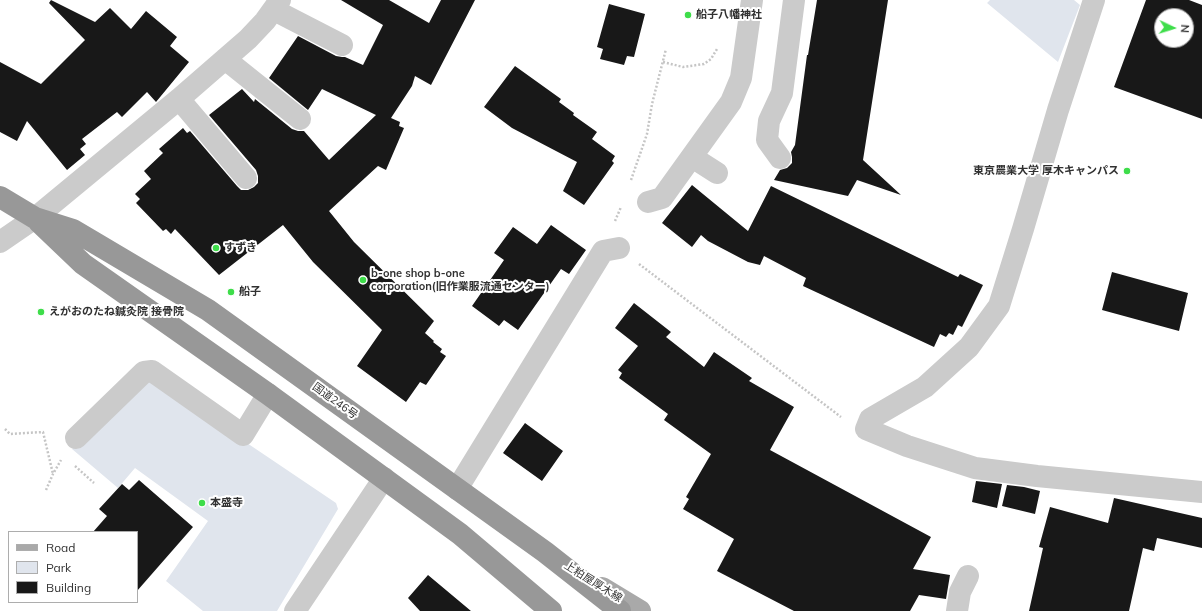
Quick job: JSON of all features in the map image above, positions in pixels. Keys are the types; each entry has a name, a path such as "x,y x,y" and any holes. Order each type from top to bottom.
{"highway":[{"name":"国道246号","path":"0,197 35,218 78,234 208,310 545,552 620,611"},
{"name":"国道246号","path":"35,218 83,264 268,394 460,534 551,611"}],"main road":[{"name":"上粕屋厚木線","path":"545,552 640,611"}],"street":[{"path":"648,202 662,198 731,102 741,78 752,0"},
{"path":"780,158 767,140 768,121 782,93 794,0"},
{"path":"1094,0 1058,110 999,306 969,348 925,387 870,419 866,429 907,446 975,468 1037,476 1202,492"},
{"path":"0,242 35,218 179,99 248,39 277,5 342,45"},
{"path":"225,59 300,119"},
{"path":"179,99 246,178"},
{"path":"692,156 717,173"},
{"path":"457,489 603,251 619,248"},
{"path":"76,438 144,372 152,371 243,435 268,394"},
{"path":"295,611 384,478"},
{"path":"957,611 960,592 968,576"}],"path":[{"path":"663,62 683,67 704,64 711,59 718,47"},
{"path":"647,134 652,104 666,49"},
{"path":"619,248 853,426 866,429"},
{"path":"5,429 10,434 43,432 53,474"},
{"path":"46,490 53,474 64,456"}],"green space":[{"path":"990,0 1074,0 1080,5 1058,62 987,3"},
{"path":"142,375 149,377 336,503 338,509 277,611 203,611 166,581 208,521 135,468 118,488 72,449"}],"building":[{"path":"51,0 95,22 110,8 131,29 146,11 177,37 170,46 189,62 156,102 147,92 122,117 117,112 82,139 86,144 80,149 85,155 67,170 27,121 17,141 0,132 0,62 41,84 85,40 49,3"},
{"path":"341,0 389,0 429,23 441,0 475,0 431,85 415,76 412,86 391,118 400,122 399,126 404,128 386,170 378,166 329,211 354,242 434,321 425,333 442,349 440,352 446,356 426,385 420,382 406,402 357,366 382,330 313,262 283,225 219,275 175,229 171,234 166,229 163,231 136,203 140,199 135,194 151,179 144,171 163,153 159,149 183,128 187,133 190,131 241,190 248,190 258,183 256,170 209,115 242,89 254,102 255,99 292,129 304,131 329,160 376,115 322,89 308,110 269,78 298,36 336,56 345,57 363,65 383,25"},
{"path":"817,0 888,0 863,160 901,195 857,180 848,196 774,180 780,170 787,168 792,163 791,152 795,145 807,55"},
{"path":"1146,0 1189,0 1202,5 1202,119 1114,87"},
{"path":"609,4 645,14 634,57 627,56 624,65 600,59 603,49 597,47"},
{"path":"515,66 561,99 559,102 574,113 573,115 597,132 592,139 615,156 612,161 614,163 584,205 563,191 577,162 512,128 484,107"},
{"path":"692,185 748,231 771,186 958,277 960,274 983,285 962,327 958,325 953,335 949,333 946,337 940,334 934,347 803,286 806,278 764,256 760,265 748,262 708,241 701,235 692,247 662,223"},
{"path":"551,225 586,250 569,274 561,269 518,330 504,320 499,326 472,306 504,260 494,253 513,227 537,244"},
{"path":"1112,272 1188,293 1179,331 1102,310"},
{"path":"634,303 671,332 666,337 704,367 714,352 752,378 749,381 794,407 770,450 931,537 913,569 950,575 946,599 919,595 910,611 794,611 717,571 734,539 683,509 689,499 686,497 711,454 664,420 668,414 619,378 622,373 618,370 638,346 615,328"},
{"path":"525,423 563,451 542,481 503,453"},
{"name":"本盛寺","path":"139,480 193,527 138,590 138,531 94,531 107,516 99,509 122,484 129,490"},
{"path":"976,481 1002,484 997,508 972,502"},
{"path":"1007,485 1040,491 1035,514 1002,506"},
{"path":"1114,498 1202,518 1202,548 1157,538 1154,551 1143,548 1129,611 1029,611 1043,548 1039,547 1050,507 1108,523"},
{"path":"428,575 471,611 420,611 408,598"}],"place":[{"name":"船子八幡神社","path":"688,15"},
{"name":"東京農業大学 厚木キャンパス","path":"1127,171"},
{"name":"すずき","path":"216,248"},
{"name":"b-one shop b-one corporation(旧作業服流通センター)","path":"363,280"},
{"name":"船子","path":"231,292"},
{"name":"えがおのたね鍼灸院 接骨院","path":"41,312"},
{"name":"本盛寺","path":"202,503"}]}
